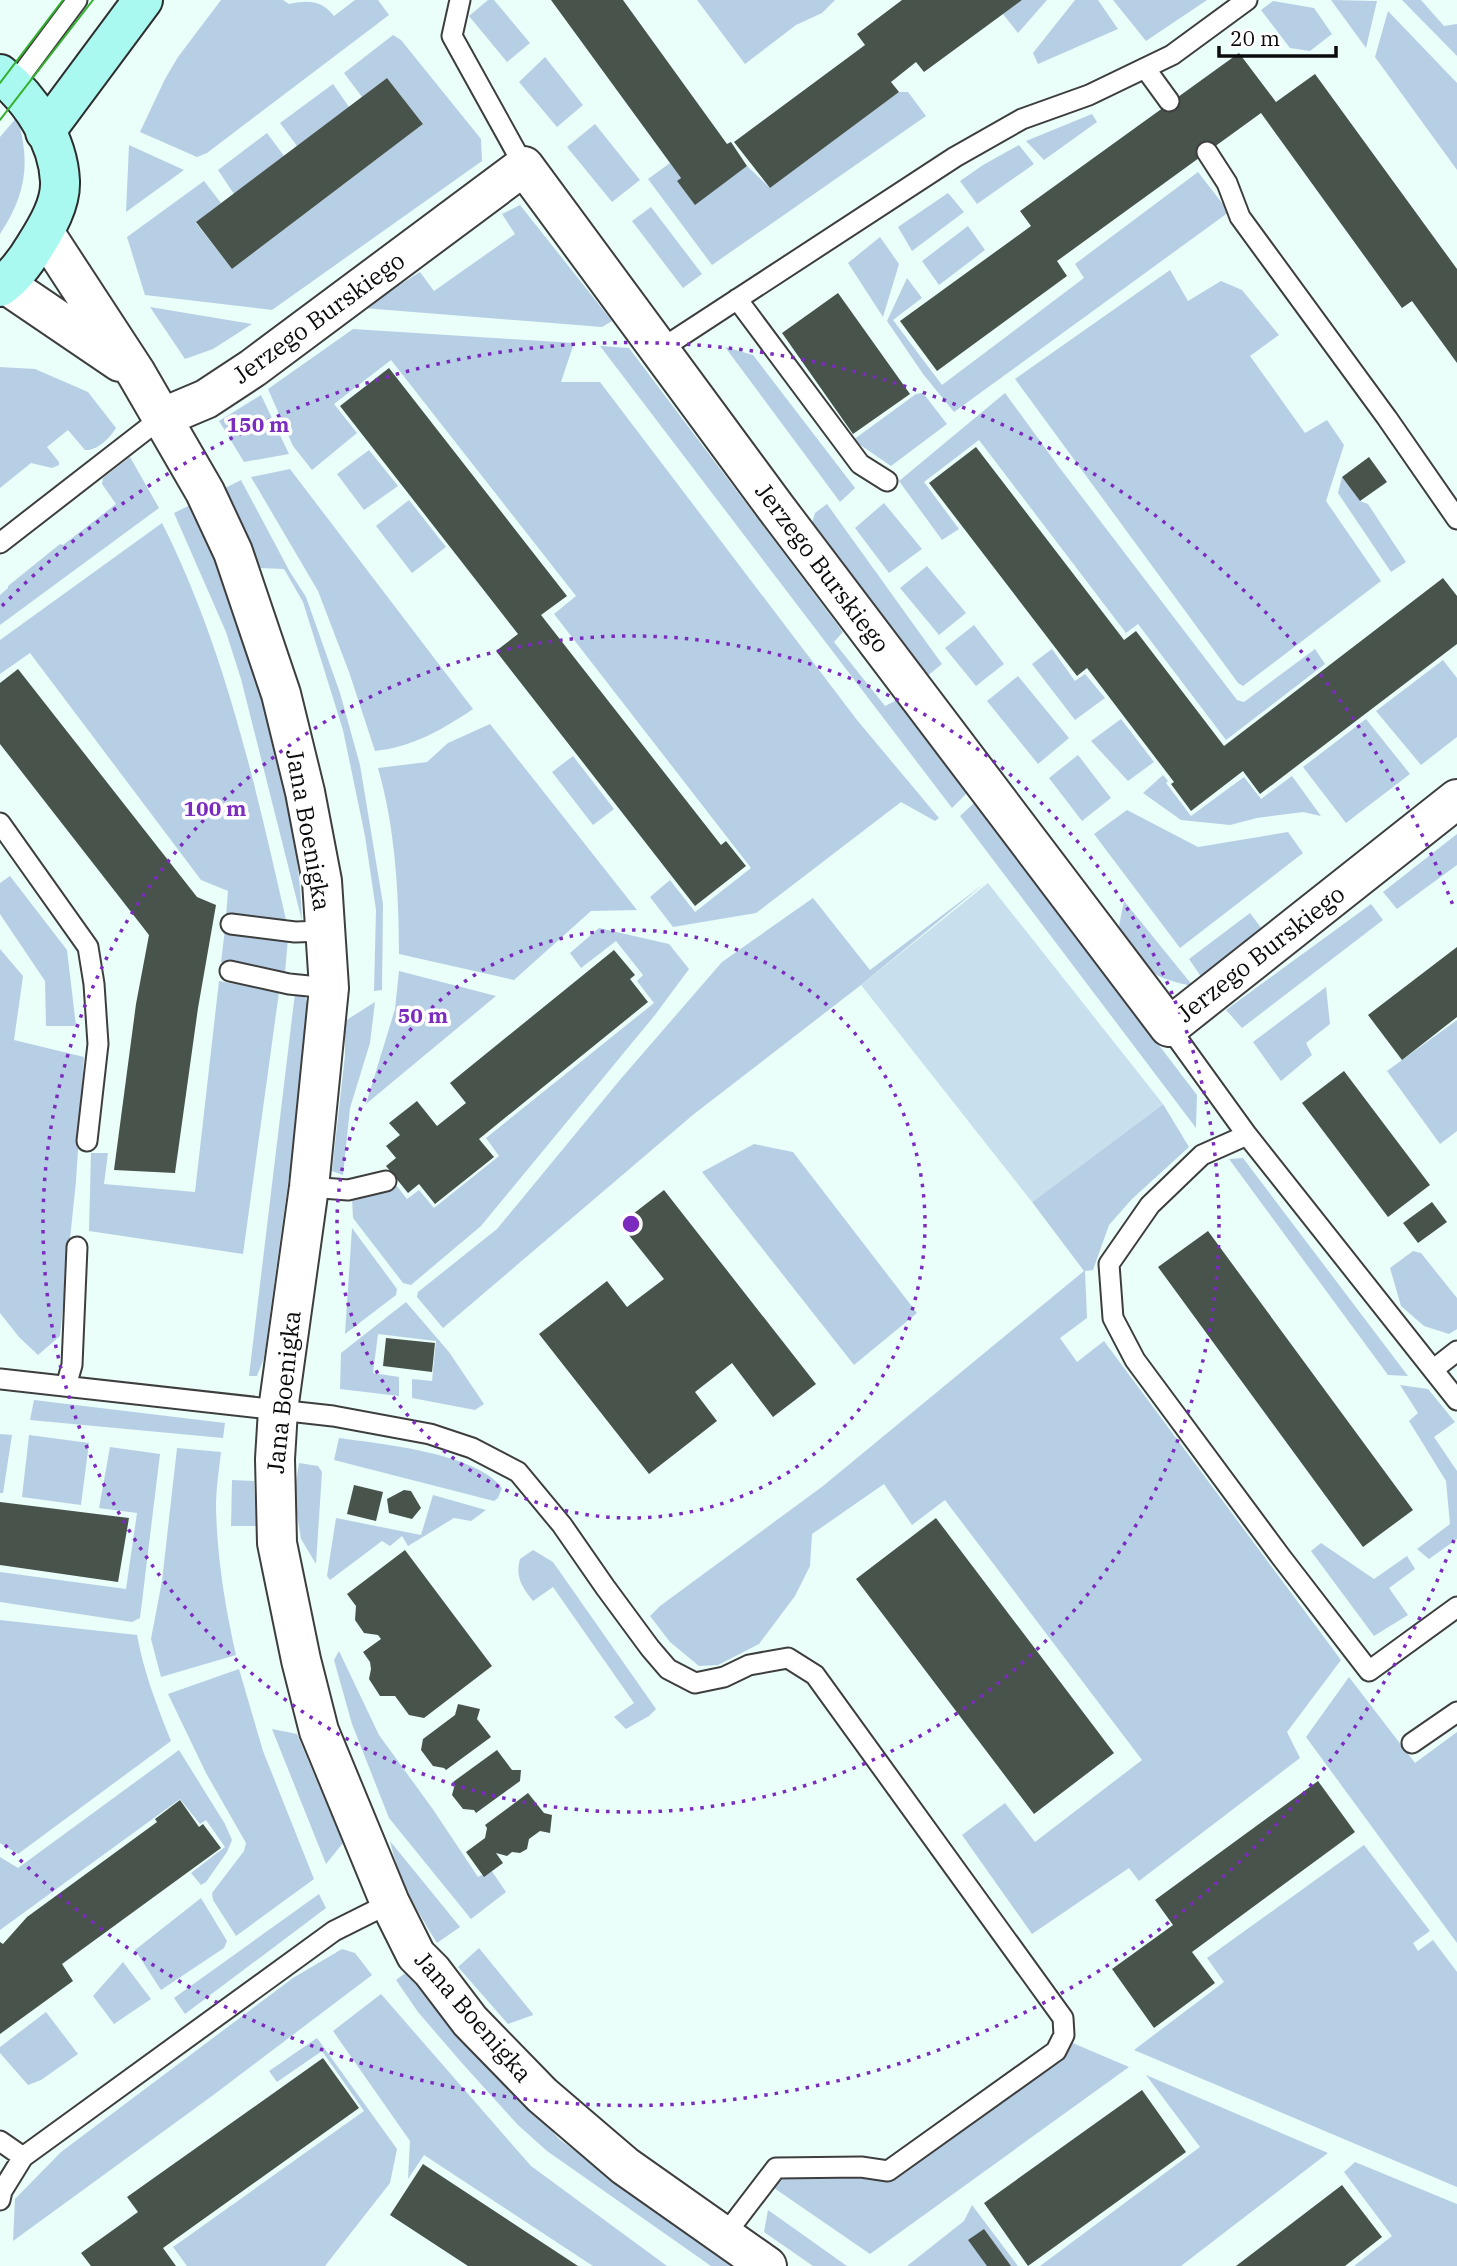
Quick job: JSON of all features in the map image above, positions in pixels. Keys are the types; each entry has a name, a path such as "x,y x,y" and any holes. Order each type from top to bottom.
{"main road":[{"path":"45,132 143,0"},
{"path":"2,285 28,258 44,232 55,209 60,182 55,155 33,109 6,80"}],"street":[{"name":"Jerzego Burskiego","path":"161,418 206,399 253,368 524,166 658,351 1169,1027 1457,799"},
{"name":"Jana Boenigka","path":"44,232 136,373 205,492 233,552 281,694 305,792 320,869 329,988 309,1187 278,1410 275,1459 277,1542 300,1660 319,1731 390,1903 416,1955 432,1971 470,2021 542,2095 625,2166 766,2266"},
{"name":"Jana Boenigka","path":"2,285 136,373"}],"lane":[{"path":"6,80 77,0"},
{"path":"460,0 452,36 524,166"},
{"path":"658,351 966,151 1022,120 1089,95 1172,55 1247,0"},
{"path":"1145,68 1169,101"},
{"path":"1207,152 1227,183 1240,217 1457,519"},
{"path":"737,299 860,464 887,481"},
{"path":"0,543 161,418"},
{"path":"0,822 88,947 94,984 98,1044 87,1141"},
{"path":"230,924 295,932 325,930"},
{"path":"230,971 289,984 329,988"},
{"path":"1169,1027 1247,1135 1457,1400"},
{"path":"1247,1135 1202,1155 1150,1205 1109,1264 1112,1318 1135,1360 1280,1557 1369,1671 1457,1606"},
{"path":"309,1187 348,1190 386,1181"},
{"path":"66,1386 72,1365 77,1247"},
{"path":"1434,1369 1457,1351"},
{"path":"0,1379 333,1416 430,1434 472,1448 518,1472 562,1525 668,1669 695,1683 724,1677 749,1665 788,1658 815,1675 1063,2018 1064,2035 1056,2051 888,2171 861,2167 776,2168 724,2236"},
{"path":"1412,1743 1457,1712"},
{"path":"0,2200 2,2191 23,2157 334,1931 390,1903"},
{"path":"0,2141 23,2157"}],"shaded area":[{"path":"221,0 283,0 289,4 314,2 334,16 355,0 378,0 389,15 207,153 197,157 140,132 178,57"},
{"path":"488,0 494,0 530,43 507,62 469,16"},
{"path":"697,0 835,0 822,13 796,25 745,64"},
{"path":"1022,0 1047,0 1018,33 1003,14"},
{"path":"1075,0 1098,0 1118,29 1038,64 1033,53"},
{"path":"1113,0 1207,0 1146,41"},
{"path":"1331,0 1377,1 1366,48"},
{"path":"1402,0 1421,0 1444,26 1457,24 1457,56"},
{"path":"1273,1 1314,8 1332,34 1310,51 1290,48 1261,10"},
{"path":"1388,11 1457,83 1457,170 1375,57"},
{"path":"393,35 401,40 481,139 482,161 272,310 145,295 127,237 204,181 221,203 196,223 232,269 423,124 387,78 362,97 344,73"},
{"path":"545,57 583,105 557,127 519,82"},
{"path":"333,84 349,107 297,146 280,123"},
{"path":"899,92 908,92 926,116 712,265 648,179 670,163 681,178 677,181 695,204 747,166 770,188"},
{"path":"1092,114 1097,122 1044,160 1026,141"},
{"path":"17,117 24,149 24,178 16,206 0,234 0,137"},
{"path":"595,124 640,180 612,202 567,147"},
{"path":"267,133 284,156 234,194 218,170"},
{"path":"129,145 184,170 126,212"},
{"path":"1019,145 1034,164 977,204 960,181"},
{"path":"1198,172 1229,212 954,412 923,374 887,321 907,278 922,298 893,320 942,385 1084,278 1075,264"},
{"path":"948,193 964,212 912,251 898,227"},
{"path":"520,205 612,321 602,327 363,308 420,272 434,291 515,234 502,214"},
{"path":"651,207 702,274 683,288 632,221"},
{"path":"968,226 985,250 939,285 922,261"},
{"path":"880,237 899,264 883,317 848,263"},
{"path":"1170,270 1188,301 1221,281 1242,290 1279,335 1250,356 1305,433 1327,420 1344,445 1326,501 1381,581 1243,686 1238,683 1015,379"},
{"path":"150,307 252,324 213,349 185,359"},
{"path":"353,329 574,343 561,382 600,382 857,720 939,818 935,821 901,802 756,913 673,927 650,897 670,880 695,912 751,868 554,614 576,596 391,360 334,404 357,433 312,470 293,446 268,389"},
{"path":"600,346 629,348 843,632 834,642 885,706 897,700 969,791 952,808"},
{"path":"725,347 753,355 855,488 840,502"},
{"path":"0,367 35,369 88,392 116,428 103,443 90,450 85,450 68,430 47,447 59,465 52,468 31,463 0,488"},
{"path":"923,393 947,424 891,466 853,440 916,394"},
{"path":"1005,393 1237,700 1244,702 1315,649 1325,664 1226,740 1138,624 1126,633 979,440 924,482 959,529 942,540 899,481"},
{"path":"261,395 289,454 244,462 219,421"},
{"path":"369,450 398,486 364,510 337,474"},
{"path":"130,457 159,508 0,625 0,595 60,544 63,545 116,504 102,484 103,478"},
{"path":"290,469 473,709 426,736 402,746 375,751 318,591 251,477"},
{"path":"1342,477 1360,501 1368,504 1406,562 1391,572 1338,493"},
{"path":"241,480 306,597 340,693 360,765 383,904 382,990 374,991 376,910 365,836 343,730 303,602 284,569 259,568 225,488"},
{"path":"409,500 446,547 412,573 376,526"},
{"path":"884,503 922,549 889,573 855,528"},
{"path":"192,504 234,611 268,720 294,842 302,921 241,679 226,632 174,513"},
{"path":"827,504 942,664 920,682 811,527 815,513"},
{"path":"162,523 204,619 221,669 250,770 287,924 226,917 228,891 201,880 30,653 0,674 0,640"},
{"path":"927,566 966,613 939,635 900,588"},
{"path":"974,625 1004,664 976,686 945,648"},
{"path":"1052,649 1075,681 1085,674 1105,698 1075,720 1032,664"},
{"path":"1443,660 1457,678 1457,737 1421,765 1376,711"},
{"path":"1018,676 1069,738 1038,764 987,701"},
{"path":"1121,719 1154,762 1128,781 1091,741"},
{"path":"1366,719 1410,774 1346,823 1303,767"},
{"path":"490,724 637,910 591,911 514,980 399,954 395,860 378,768 427,762 448,743"},
{"path":"1078,755 1111,798 1082,821 1049,778"},
{"path":"573,756 614,809 593,825 552,772"},
{"path":"1163,775 1191,816 1244,777 1261,799 1292,776 1321,816 1303,812 1257,818 1230,825 1181,820 1143,793"},
{"path":"974,803 1197,1095 1196,1128 960,816"},
{"path":"1127,810 1198,847 1288,832 1303,853 1180,948 1094,834"},
{"path":"1457,834 1457,865 1397,909 1383,892"},
{"path":"10,876 67,950 76,1026 46,1026 45,981 0,914 0,883"},
{"path":"985,883 861,985 694,1114 443,1328 417,1297 418,1292 497,1229 722,962 813,898 870,970"},
{"path":"988,883 1163,1104 1032,1202 861,985"},
{"path":"1124,901 1193,986 1155,974 1140,960 1119,926"},
{"path":"1371,904 1383,920 1242,1028 1226,1010"},
{"path":"1250,913 1268,937 1204,981 1189,959"},
{"path":"599,928 669,944 689,969 655,1015 481,1226 411,1285 403,1283 353,1218 352,1198 396,1185 407,1199 419,1190 434,1208 499,1156 486,1138 654,1003 637,981 643,975 616,941 581,968 570,953"},
{"path":"225,929 288,938 285,972 221,962"},
{"path":"0,949 23,976 14,1040 84,1057 76,1181 60,1336 38,1355 0,1313"},
{"path":"399,971 496,996 366,1104 395,1009"},
{"path":"219,981 279,992 243,1254 89,1231 91,1153 108,1153 104,1184 195,1192"},
{"path":"1326,987 1330,1024 1306,1043 1312,1055 1281,1081 1253,1042"},
{"path":"295,993 305,996 308,1008 300,1096 264,1358 257,1376 249,1376"},
{"path":"375,1002 370,1043 350,1108 343,1175 332,1171 345,1055 345,1021"},
{"path":"1457,1020 1457,1131 1440,1144 1387,1071"},
{"path":"1163,1104 1189,1147 1132,1199 1109,1225 1093,1270 1085,1271 1087,1318 1060,1338 1077,1362 1104,1341 1341,1660 1287,1732 1300,1758 1139,1881 1129,1868 1032,1934 962,1835 1005,1803 1035,1842 1142,1760 945,1500 912,1525 884,1484 812,1534 810,1566 795,1596 759,1644 718,1665 699,1666 670,1642 650,1616 823,1486 1084,1271 1032,1202"},
{"path":"754,1144 793,1152 917,1313 854,1365 702,1172"},
{"path":"1243,1158 1408,1376 1388,1375 1229,1159"},
{"path":"352,1228 397,1289 396,1295 345,1334"},
{"path":"1413,1251 1421,1253 1457,1298 1457,1329 1449,1334 1424,1326 1401,1306 1390,1268"},
{"path":"406,1302 449,1352 484,1404 475,1410 412,1398 412,1379 432,1381 436,1341 378,1334 373,1373 399,1377 399,1396 340,1389 341,1353"},
{"path":"1400,1385 1428,1389 1455,1422 1434,1437 1457,1471 1457,1539 1429,1559 1417,1549 1450,1524 1446,1481 1409,1421 1418,1413"},
{"path":"34,1400 225,1423 223,1438 30,1420"},
{"path":"0,1434 12,1435 3,1493 0,1493"},
{"path":"29,1435 89,1443 81,1505 22,1497"},
{"path":"339,1438 402,1447 451,1458 490,1476 502,1488 494,1501 334,1460"},
{"path":"110,1447 160,1454 140,1618 132,1622 0,1602 0,1572 126,1589 137,1513 99,1508"},
{"path":"177,1448 221,1452 216,1500 218,1544 236,1655 161,1677 151,1639 162,1581"},
{"path":"299,1463 318,1466 322,1472 316,1564 301,1539 294,1496"},
{"path":"232,1480 254,1481 256,1526 231,1526"},
{"path":"433,1495 486,1510 471,1521 454,1518 408,1546 402,1536 390,1546 382,1541 330,1580 327,1576 336,1518 421,1535"},
{"path":"1321,1543 1374,1579 1407,1556 1415,1569 1389,1588 1408,1615 1374,1636 1311,1551"},
{"path":"533,1550 553,1562 656,1709 649,1716 626,1729 614,1717 634,1703 553,1587 533,1601 521,1582 520,1559"},
{"path":"0,1620 137,1635 147,1676 171,1741 18,1854 0,1843"},
{"path":"339,1651 379,1735 478,1877 491,1870 506,1892 471,1919 389,1818 352,1724 334,1660"},
{"path":"239,1669 263,1751 314,1879 236,1936 213,1900 212,1893 244,1851 246,1843 206,1773 168,1694"},
{"path":"1349,1677 1415,1763 1457,1732 1457,1943 1306,1737"},
{"path":"272,1729 297,1734 343,1843 326,1864"},
{"path":"179,1750 232,1840 206,1882 201,1885 191,1873 225,1847 206,1820 200,1824 180,1799 0,1930 0,1857 18,1868"},
{"path":"390,1841 460,1927 437,1943 409,1894"},
{"path":"1364,1845 1430,1931 1413,1943 1418,1951 1433,1940 1457,1972 1457,2187 1134,2050 1224,1982 1207,1958"},
{"path":"319,1894 326,1908 185,2014 174,1998"},
{"path":"201,1898 227,1941 224,1948 161,1990 135,1950"},
{"path":"479,1948 533,2015 508,2024 458,1967"},
{"path":"342,1949 355,1953 372,1975 13,2241 15,2199 61,2152 293,1978"},
{"path":"123,1962 151,1999 114,2024 93,1996"},
{"path":"408,1971 559,2139 735,2266 711,2266 547,2151 518,2125 418,2012 396,1980"},
{"path":"381,1994 531,2166 667,2266 593,2266 424,2155 408,2179 410,2141 333,2031"},
{"path":"46,2012 78,2054 41,2080 28,2085 0,2053 0,2047"},
{"path":"317,2038 397,2149 390,2183 325,2266 187,2266 173,2247 364,2111 322,2051 277,2082 269,2071"},
{"path":"1068,2041 1129,2067 870,2254 774,2188 783,2176 883,2179"},
{"path":"1146,2075 1328,2153 1181,2266 1040,2266 1200,2147"},
{"path":"1355,2162 1457,2204 1457,2266 1354,2266 1392,2236 1344,2172"},
{"path":"972,2205 1018,2266 907,2266 964,2221"},
{"path":"768,2210 847,2266 813,2266 764,2232"}],"building":[{"path":"551,0 623,0 727,144 731,142 747,166 695,205 677,181 681,178"},
{"path":"902,0 1022,0 924,72 916,62 891,82 899,92 770,188 734,142 865,45 857,34"},
{"path":"1239,53 1276,102 1315,74 1457,269 1457,363 1412,301 1402,308 1261,113 1057,261 1067,276 937,371 900,321 1031,226 1020,211"},
{"path":"387,78 423,124 232,269 196,222"},
{"path":"838,293 910,394 853,434 782,333"},
{"path":"389,368 567,596 541,615 721,845 726,841 746,866 695,906 496,651 518,634 340,406"},
{"path":"976,447 1124,640 1136,631 1224,746 1443,578 1457,596 1457,644 1260,794 1243,771 1191,811 1171,784 1174,782 1087,668 1077,676 929,483"},
{"path":"1369,457 1387,482 1360,501 1342,477"},
{"path":"18,669 197,897 216,905 198,1008 175,1173 114,1170 136,1004 149,935 0,744 0,683"},
{"path":"1457,947 1457,1017 1402,1060 1368,1015"},
{"path":"614,950 635,975 630,979 648,1002 479,1139 494,1157 435,1204 419,1184 408,1193 386,1166 396,1158 386,1146 400,1135 389,1123 417,1101 437,1126 466,1103 450,1083"},
{"path":"1344,1071 1430,1185 1388,1217 1302,1103"},
{"path":"664,1190 816,1384 773,1417 732,1363 695,1392 717,1421 649,1474 539,1334 607,1281 627,1307 664,1279 620,1224"},
{"path":"1432,1202 1447,1222 1418,1243 1403,1223"},
{"path":"1208,1231 1413,1510 1363,1547 1158,1267"},
{"path":"386,1338 435,1343 432,1372 383,1366"},
{"path":"354,1485 383,1492 376,1521 347,1514"},
{"path":"404,1490 411,1491 421,1508 412,1519 389,1513 387,1499"},
{"path":"0,1502 129,1518 118,1582 0,1565"},
{"path":"936,1518 1114,1753 1034,1814 856,1579"},
{"path":"405,1550 492,1666 424,1718 409,1715 395,1696 380,1696 369,1679 370,1662 363,1652 381,1639 378,1635 364,1633 355,1620 356,1606 347,1594"},
{"path":"458,1704 480,1709 477,1719 491,1737 446,1770 433,1766 421,1750 423,1739 455,1715"},
{"path":"497,1750 512,1770 521,1770 520,1781 476,1813 474,1810 463,1809 452,1795 455,1784 453,1782"},
{"path":"1318,1781 1355,1832 1192,1952 1215,1983 1154,2028 1112,1969 1173,1925 1155,1900"},
{"path":"528,1793 544,1813 552,1815 550,1833 540,1831 529,1839 527,1849 520,1853 512,1852 507,1856 496,1853 503,1863 484,1877 466,1852 485,1838 485,1825"},
{"path":"180,1800 199,1827 203,1824 221,1848 62,1964 73,1981 0,2034 0,1942 3,1944 27,1917 157,1822 155,1819"},
{"path":"323,2058 359,2108 163,2248 176,2266 91,2266 81,2253 138,2212 127,2197"},
{"path":"1142,2090 1186,2152 1028,2266 984,2203"},
{"path":"423,2164 578,2266 468,2266 390,2215"},
{"path":"1342,2185 1382,2237 1345,2266 1236,2266"},
{"path":"984,2229 1011,2266 987,2266 968,2240"}],"tram line":[{"path":"0,83 63,0"},
{"path":"0,120 93,0"}]}
